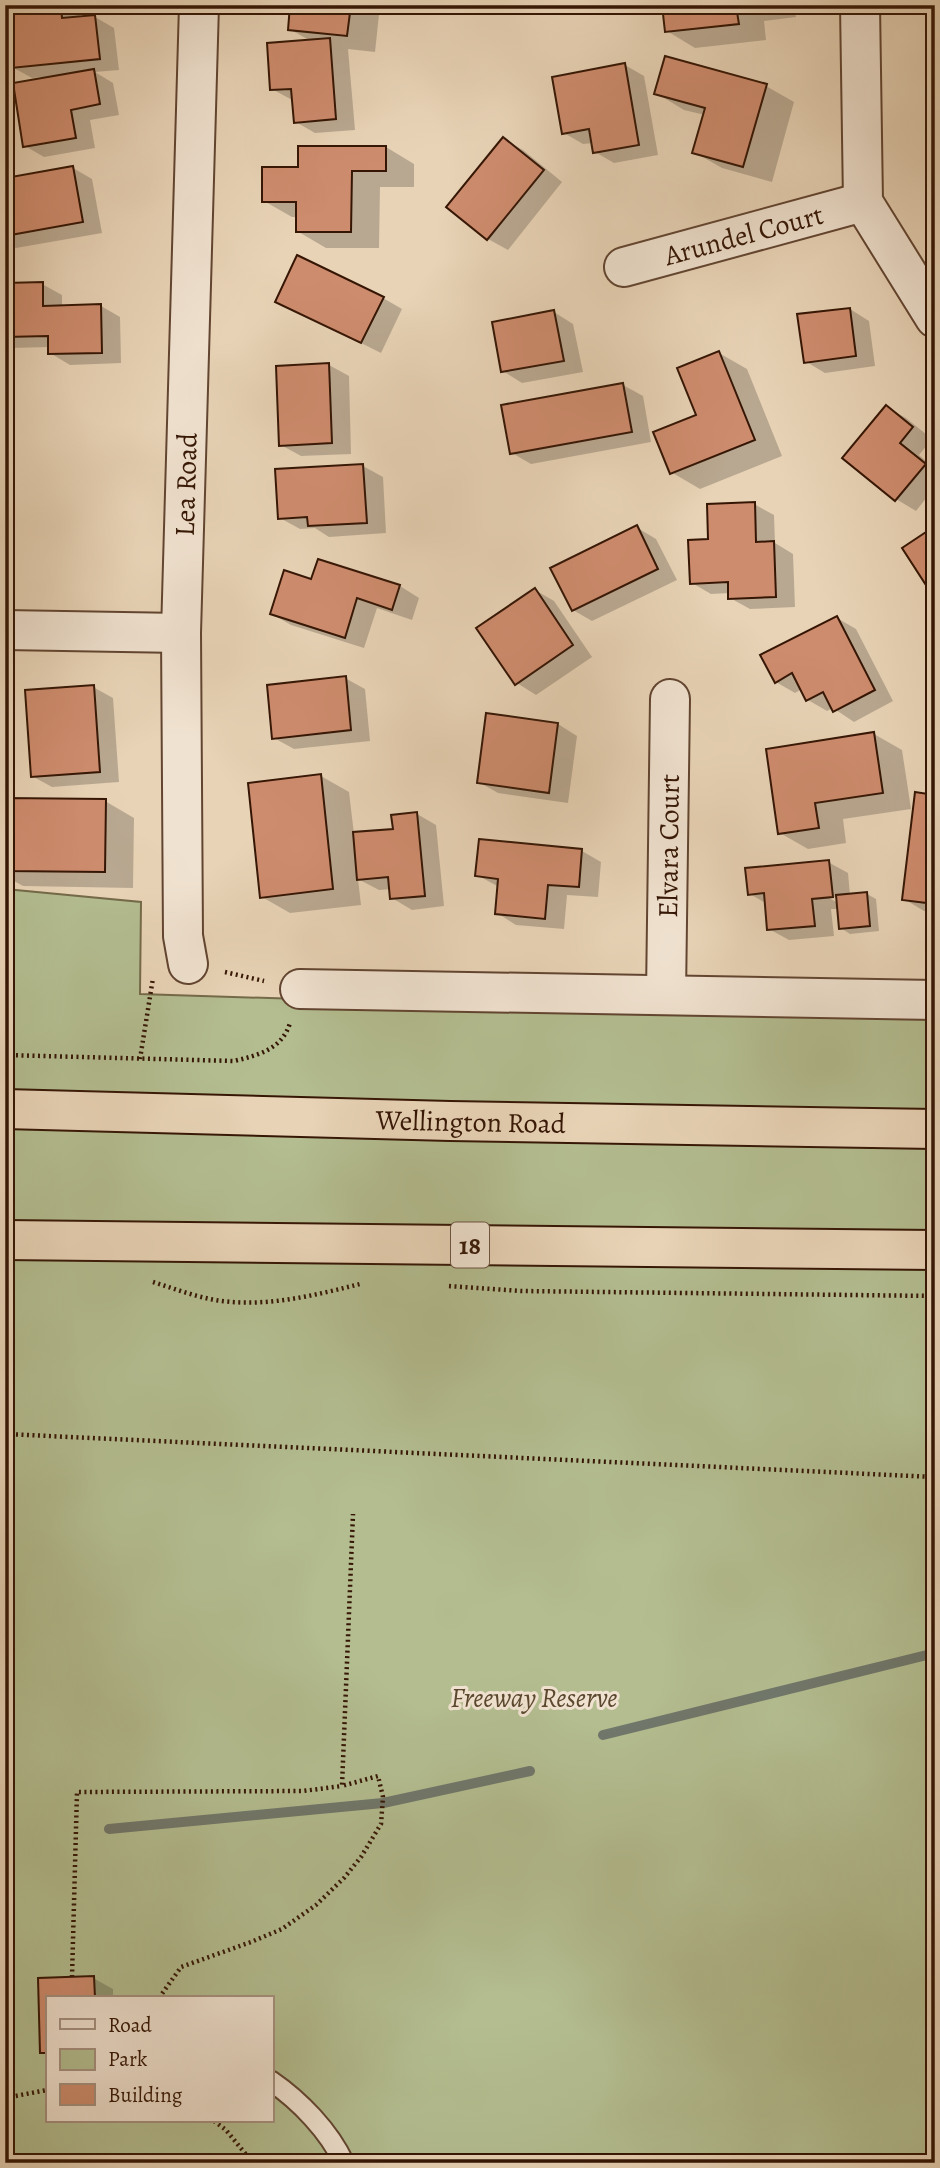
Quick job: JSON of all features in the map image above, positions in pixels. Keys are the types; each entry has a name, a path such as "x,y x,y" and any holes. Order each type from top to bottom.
{"highway":[{"name":"Wellington Road","path":"5,1109 450,1121 935,1129"},
{"name":"18","path":"5,1240 935,1250"}],"street":[{"name":"Lea Road","path":"188,964 183,936 181,633 199,5"},
{"path":"860,5 863,202 935,318"},
{"name":"Arundel Court","path":"624,267 863,202"},
{"path":"5,630 181,633"},
{"name":"Elvara Court","path":"666,995 670,699"},
{"path":"300,989 935,1000"}],"lane":[{"path":"273,2083 313,2120 339,2151 344,2163"}],"path":[{"path":"5,1055 140,1059 234,1061 264,1053 285,1037 300,989 188,964 151,978 140,1059"},
{"path":"146,1280 211,1299 247,1302 289,1300 363,1283"},
{"path":"445,1286 521,1291 935,1296"},
{"path":"5,1434 935,1477"},
{"path":"342,1786 354,1514"},
{"path":"72,1977 77,1792 303,1791 342,1786 378,1776 383,1803 381,1824 361,1857 344,1878 316,1905 282,1929 181,1966 160,1996"},
{"path":"5,2098 46,2090"},
{"path":"215,2122 226,2130 253,2163"}],"green space":[{"name":"Freeway Reserve","path":"5,889 141,902 140,994 935,1019 935,2163 5,2163"}],"building":[{"path":"5,5 61,5 62,18 95,15 100,59 11,68"},
{"path":"290,5 351,5 347,36 288,30"},
{"path":"662,5 739,5 736,6 739,24 665,32"},
{"path":"330,38 336,119 294,123 291,89 270,90 267,43"},
{"path":"665,56 767,84 743,167 692,153 705,108 654,94"},
{"path":"625,63 639,145 593,153 589,129 562,134 552,77"},
{"path":"94,69 100,104 71,110 76,138 23,147 13,83"},
{"path":"503,137 544,170 487,240 446,207"},
{"path":"298,146 386,146 386,171 352,171 351,232 296,232 296,202 262,202 262,167 298,167"},
{"path":"73,166 83,222 5,236 5,195 14,193 11,177"},
{"path":"297,255 384,297 361,343 275,302"},
{"path":"43,282 43,306 101,304 102,353 48,354 48,336 5,337 5,283"},
{"path":"850,308 856,356 804,363 797,314"},
{"path":"554,310 564,361 501,372 492,322"},
{"path":"719,351 755,440 670,474 653,432 696,415 677,368"},
{"path":"329,363 332,443 279,446 276,366"},
{"path":"623,383 632,432 510,454 501,405"},
{"path":"886,405 913,427 900,443 926,464 895,501 842,458"},
{"path":"363,464 367,523 308,526 307,517 278,519 275,469"},
{"path":"755,502 756,542 774,541 776,597 728,599 728,582 690,584 688,540 708,539 707,504"},
{"path":"637,525 658,569 572,611 550,568"},
{"path":"935,526 935,599 902,548"},
{"path":"318,559 400,585 392,610 357,598 345,638 270,614 284,570 311,579"},
{"path":"535,588 573,645 515,685 476,628"},
{"path":"837,616 875,690 833,712 823,692 806,701 792,673 775,683 760,655"},
{"path":"346,676 351,730 272,739 267,685"},
{"path":"94,685 100,772 31,777 25,690"},
{"path":"486,713 558,723 549,793 477,783"},
{"path":"874,732 883,793 815,803 819,828 778,834 766,749"},
{"path":"321,774 333,889 260,898 248,783"},
{"path":"915,792 935,795 935,904 902,900"},
{"path":"5,798 106,799 105,872 5,871"},
{"path":"417,812 425,896 390,899 388,877 357,880 353,832 393,829 391,815"},
{"path":"479,839 582,849 579,887 548,885 545,919 495,914 498,879 475,876"},
{"path":"829,860 833,897 812,899 815,926 767,930 764,893 748,895 745,868"},
{"path":"867,892 870,926 839,929 836,895"},
{"path":"94,1976 95,1996 46,1996 46,2053 40,2053 38,1978"}],"waterway":[{"path":"603,1735 935,1653"},
{"path":"109,1829 383,1803 530,1771"}]}
